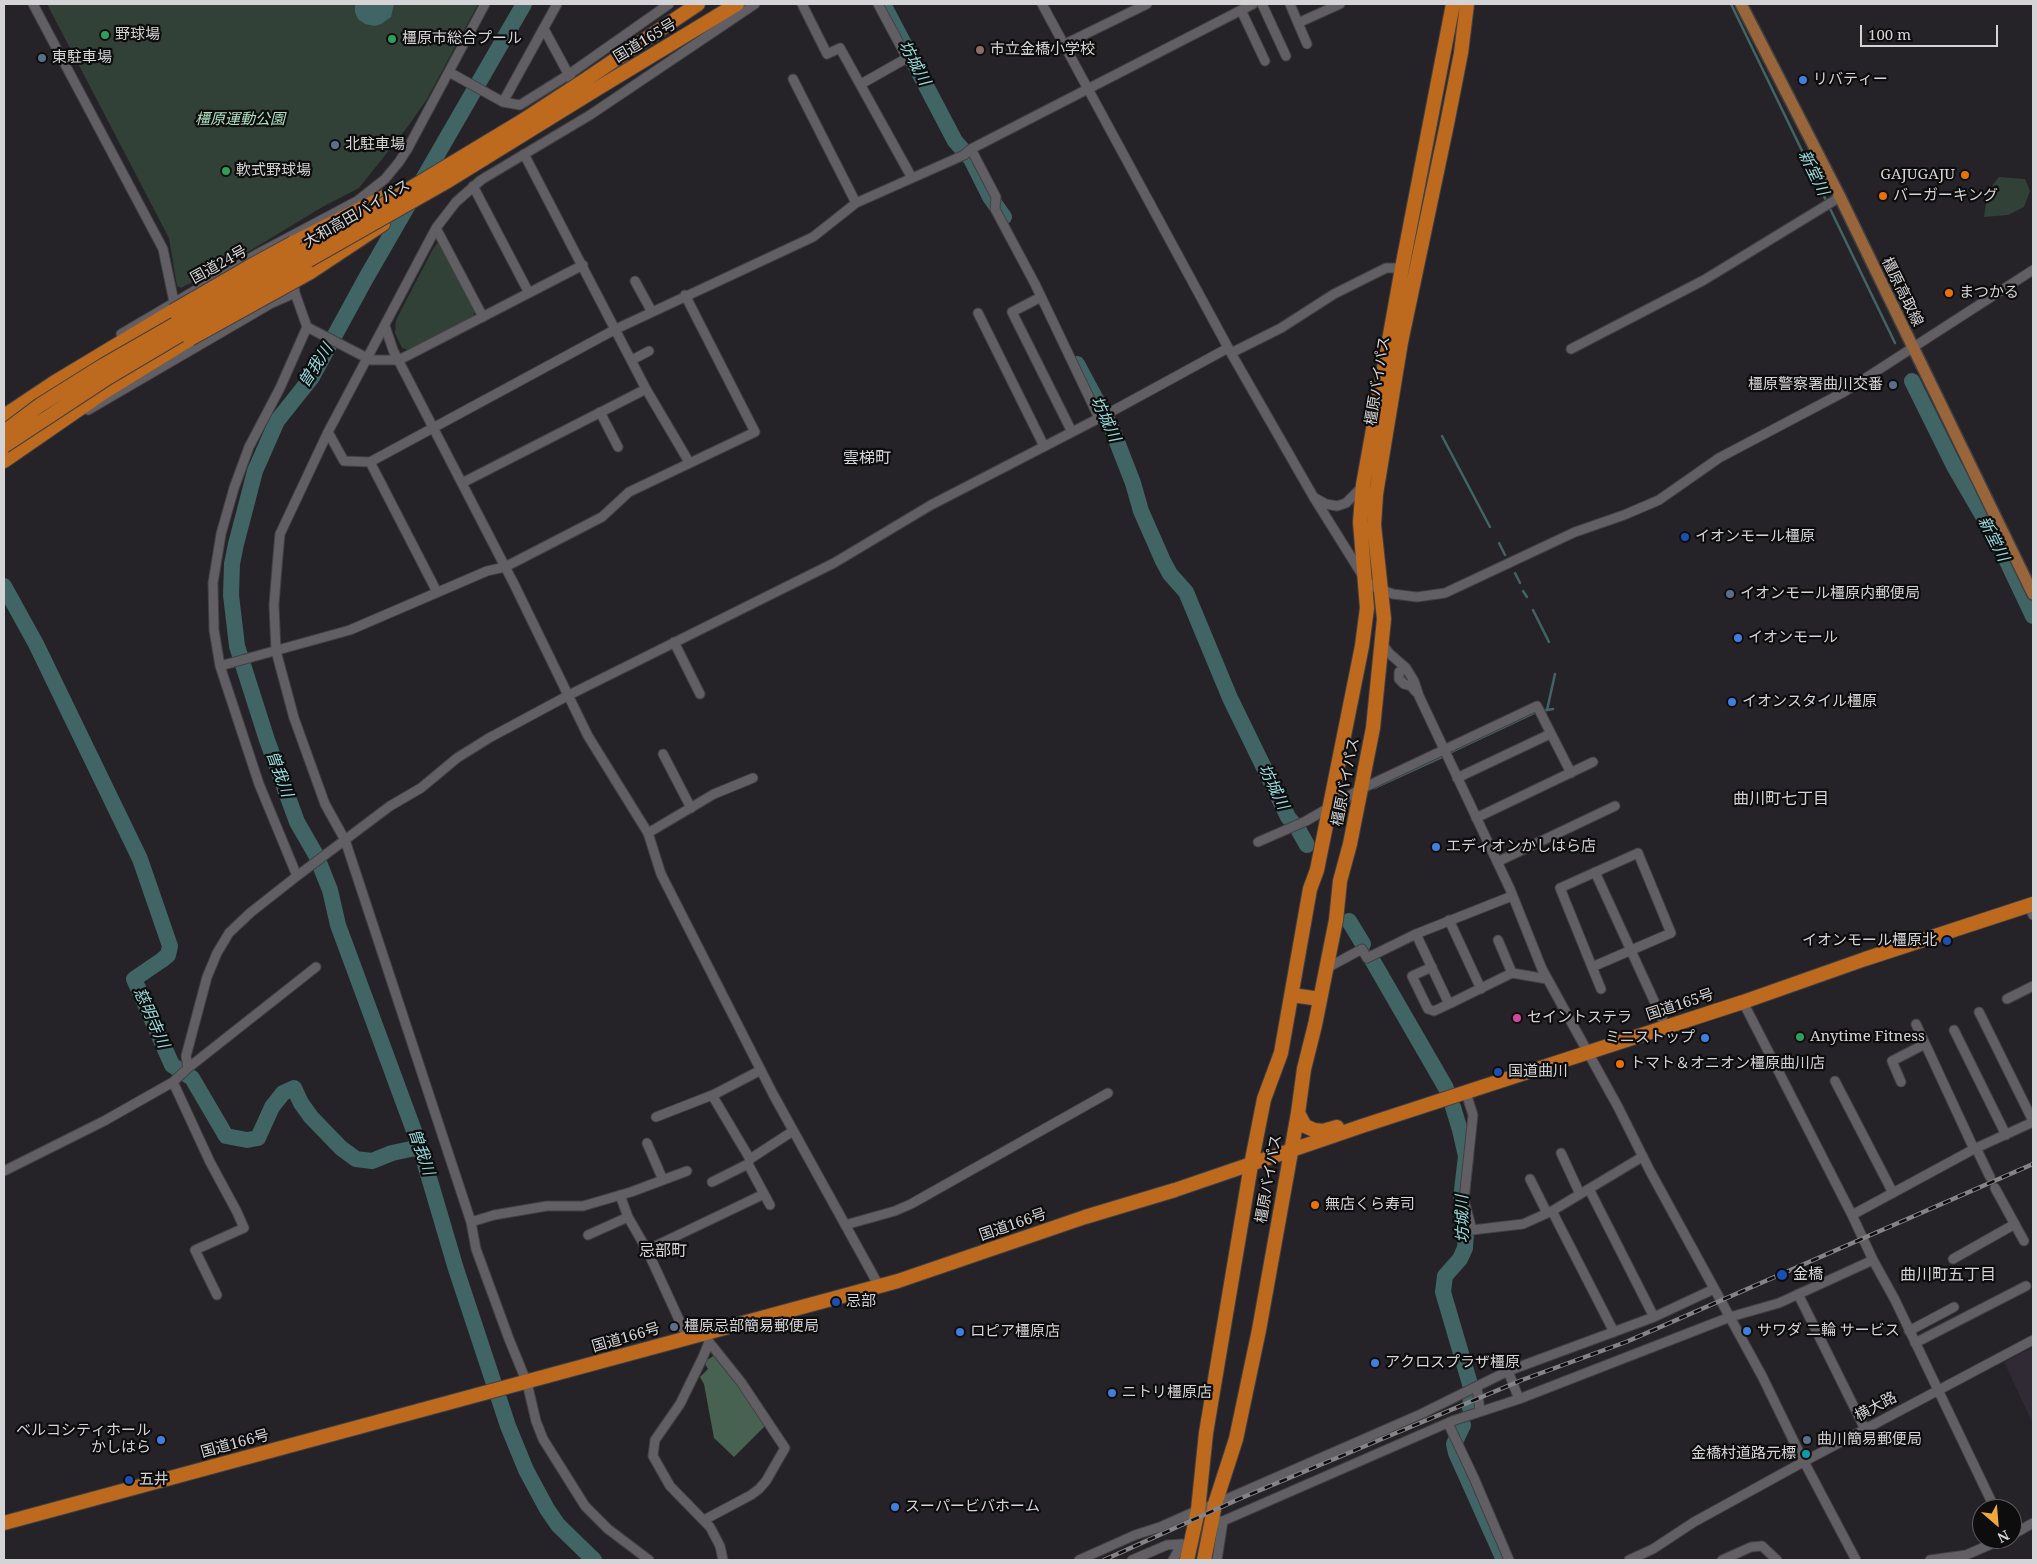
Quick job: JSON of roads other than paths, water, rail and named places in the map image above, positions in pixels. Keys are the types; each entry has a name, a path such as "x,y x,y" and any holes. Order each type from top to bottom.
{"highway":[{"name":"国道165号","path":"592,84 686,4"},
{"name":"大和高田バイパス","path":"4,446 168,341 446,182 592,84 698,4"},
{"name":"大和高田バイパス","path":"4,432 40,405 137,346 592,84 721,4"},
{"name":"国道165号","path":"592,84 737,4"},
{"name":"橿原バイパス","path":"1187,1560 1186,1545 1198,1510 1206,1434 1251,1165 1264,1099 1281,1053 1310,889 1317,870 1362,646 1367,608 1360,522 1363,485 1402,268 1453,4"},
{"name":"橿原バイパス","path":"1204,1560 1217,1521 1215,1504 1238,1430 1259,1330 1298,1113 1304,1069 1336,920 1340,881 1373,728 1384,619 1374,525 1376,494 1401,342 1447,124 1467,4"},
{"name":"国道24号","path":"4,416 174,306 459,160"},
{"path":"4,461 104,392 190,339 309,273 446,182"},
{"name":"国道165号","path":"1251,1165 1362,1126 1743,1002 1865,959 2032,908"},
{"path":"1292,995 1320,999"},
{"path":"1298,1113 1305,1126 1314,1130 1323,1131 1344,1125 1362,1126"},
{"name":"国道166号","path":"4,1522 527,1383 687,1337 708,1337 940,1267 1085,1217 1251,1165"}],"main road":[{"name":"橿原高取線","path":"1741,4 1833,200 1912,349 2033,594"}],"street":[{"path":"33,4 163,249 174,306 288,238 357,201 385,179 408,148 451,73 485,4"},
{"path":"501,101 557,4"},
{"path":"451,73 501,101 520,105 669,4"},
{"path":"649,1560 608,1529 585,1506 543,1438 527,1383 476,1249 471,1222 345,840 325,804 302,746 272,651 274,605 280,534 364,357 385,326 436,228 456,202 473,186 590,115 755,4"},
{"path":"802,4 827,54 840,48 862,84 912,178"},
{"path":"862,84 906,58 878,4"},
{"path":"1044,4 1063,45 1229,350 1313,496 1366,580 1382,590 1417,597 1445,593 1575,532 1642,509 1675,490 1719,458 1844,392 2033,270"},
{"path":"1063,45 1147,4"},
{"path":"328,432 344,461 370,462 616,329 813,237 856,203 968,152 1253,4"},
{"path":"1262,4 1286,56"},
{"path":"1290,4 1307,44"},
{"path":"1298,23 1340,4"},
{"path":"1241,10 1265,61"},
{"path":"544,29 590,115"},
{"path":"793,79 856,203"},
{"path":"968,152 995,202 1040,297 1103,416"},
{"path":"524,154 646,389 689,462"},
{"path":"473,186 529,293"},
{"path":"1571,349 1704,280 1833,200"},
{"path":"436,228 483,317"},
{"path":"288,238 295,293 309,328 371,360 399,360 583,265"},
{"path":"188,1068 186,1056 206,977 229,933 297,876 390,806 421,788 465,753 569,695 834,563 931,505 1044,446 1229,350 1281,328 1334,294 1386,268 1402,268"},
{"path":"635,281 652,312"},
{"path":"37,437 108,399 270,304 295,293"},
{"path":"220,666 350,630 487,571 505,567 602,517 629,492 755,432 685,296"},
{"path":"1040,297 1012,312 1072,432"},
{"path":"978,313 1044,446"},
{"path":"385,326 388,338 505,567 588,736 648,833 662,874 761,1070 879,1286"},
{"path":"297,876 259,784 220,666 214,630 213,583 221,534 234,488 249,447 309,328"},
{"path":"632,360 649,351"},
{"path":"462,484 646,389"},
{"path":"600,412 618,447"},
{"path":"370,462 437,592"},
{"path":"1313,496 1326,504 1337,506 1346,503 1363,485"},
{"path":"674,642 700,694"},
{"path":"1381,643 1406,668 1414,682 1497,862 1547,978 1762,1376 1800,1454 1856,1560"},
{"path":"1258,842 1328,810 1361,789 1446,754 1539,710 1571,773"},
{"path":"1458,778 1550,734"},
{"path":"663,754 692,808"},
{"path":"1476,818 1593,762"},
{"path":"648,833 714,794 753,778"},
{"path":"1497,862 1615,806"},
{"path":"1592,967 1672,933 1638,853 1560,888 1592,967 1602,988"},
{"path":"1595,872 1666,1027"},
{"path":"1326,968 1362,949 1367,958 1448,920 1512,896"},
{"path":"1448,920 1481,988"},
{"path":"1416,934 1449,1004"},
{"path":"1498,940 1512,973"},
{"path":"4,1171 104,1121 173,1082 188,1068 316,967"},
{"path":"1432,967 1412,976 1428,1009 1434,1010 1512,973 1547,978"},
{"path":"2007,999 2033,986"},
{"path":"1743,1002 1895,1300 1990,1499"},
{"path":"1852,1215 1975,1149 2033,1122 1979,1012"},
{"path":"1916,1024 1975,1149 1990,1176"},
{"path":"1954,1030 2006,1135"},
{"path":"1901,1082 1892,1061 1925,1044"},
{"path":"656,1117 712,1095 761,1070"},
{"path":"173,1082 210,1162 244,1228 195,1250 217,1295"},
{"path":"1835,1082 1893,1193"},
{"path":"845,1224 895,1211 911,1204 1108,1093"},
{"path":"1466,1093 1473,1115 1464,1200 1472,1230 1523,1224 1549,1212 1642,1157"},
{"path":"712,1095 749,1161 770,1205"},
{"path":"712,1182 749,1161 793,1131"},
{"path":"647,1143 663,1180"},
{"path":"1561,1153 1580,1194"},
{"path":"471,1222 494,1215 546,1206 584,1206 687,1172"},
{"path":"1530,1179 1614,1332"},
{"path":"1995,1188 2024,1241"},
{"path":"1589,1189 1654,1317"},
{"path":"648,1250 764,1194"},
{"path":"620,1195 628,1217 648,1250 687,1337"},
{"path":"588,1235 628,1217"},
{"path":"1953,1259 2015,1224"},
{"path":"1217,1560 1217,1521 1480,1411 1519,1399 1730,1317 1764,1308 1873,1260"},
{"path":"1915,1343 2026,1286"},
{"path":"1079,1560 1135,1535 1160,1527 1215,1504 1421,1414 1508,1370 1654,1317 1714,1289"},
{"path":"1798,1294 1865,1429"},
{"path":"1909,1331 1954,1307"},
{"path":"708,1337 698,1370 680,1404 661,1430 653,1448 656,1463 667,1482 676,1494 704,1520 715,1535 723,1560"},
{"path":"704,1520 751,1496 759,1489 766,1481 785,1448 708,1337"},
{"name":"横大路","path":"1629,1560 1805,1461 2033,1340"},
{"path":"1508,1370 1519,1399"},
{"path":"1477,1387 1480,1411"},
{"path":"1448,1424 1474,1478 1509,1560"},
{"path":"2022,1529 2033,1523"},
{"path":"1132,1560 1168,1545 1186,1545"},
{"path":"1173,1560 1186,1545"},
{"path":"1722,1560 1751,1547 1762,1546 1777,1560"},
{"path":"1930,1560 1966,1555 1980,1549"}],"water":[{"path":"355,4 394,4 391,17 375,26 365,24 358,19 355,12"}],"waterway":[{"name":"曽我川","path":"524,4 366,278 312,377 277,421 255,471 232,564 231,595 237,646 267,740 297,822 316,855 330,890 338,925 420,1147 456,1269 508,1426 526,1470 547,1509 558,1525 594,1560"},
{"name":"坊城川","path":"883,4 955,141 971,159 990,197 1004,217"},
{"name":"新堂川","path":"1731,4 1895,343"},
{"name":"坊城川","path":"1077,364 1112,429 1133,483 1141,511 1163,561 1170,574 1186,592 1230,698 1288,817 1298,829 1307,845"},
{"name":"新堂川","path":"1912,381 1954,466 1998,542 2033,616"},
{"path":"1442,436 1490,527"},
{"path":"1499,543 1505,555"},
{"path":"1515,573 1520,583"},
{"name":"慈明寺川","path":"4,586 36,644 140,859 170,946 168,955 134,979 172,1065 192,1078 226,1136 247,1140 258,1138 272,1107 283,1093 294,1088 301,1103 311,1117 341,1148 356,1159 372,1161 392,1153 420,1147"},
{"path":"1523,591 1527,597"},
{"path":"1533,610 1549,642"},
{"path":"1547,710 1555,674"},
{"path":"1542,711 1553,709"},
{"path":"1449,753 1536,712"},
{"path":"1374,788 1444,756"},
{"name":"坊城川","path":"1349,921 1363,944"},
{"name":"坊城川","path":"1371,958 1446,1088"},
{"name":"坊城川","path":"1453,1107 1466,1156 1461,1199 1466,1233 1465,1248 1460,1259 1445,1276 1443,1292 1470,1384"},
{"name":"坊城川","path":"1470,1408 1471,1396"},
{"name":"坊城川","path":"1463,1425 1454,1444 1456,1453 1504,1560"}],"railway":[{"path":"1104,1560 1239,1499 1522,1380 1626,1342 2033,1164"}],"place":[{"name":"野球場","path":"105,35"},
{"name":"橿原市総合プール","path":"392,39"},
{"name":"市立金橋小学校","path":"980,50"},
{"name":"東駐車場","path":"42,58"},
{"name":"リバティー","path":"1803,80"},
{"name":"北駐車場","path":"335,145"},
{"name":"軟式野球場","path":"226,171"},
{"name":"GAJUGAJU","path":"1965,175"},
{"name":"バーガーキング","path":"1883,196"},
{"name":"まつかる","path":"1949,293"},
{"name":"橿原警察署曲川交番","path":"1893,385"},
{"name":"イオンモール橿原","path":"1685,537"},
{"name":"イオンモール橿原内郵便局","path":"1730,594"},
{"name":"イオンモール","path":"1738,638"},
{"name":"イオンスタイル橿原","path":"1732,702"},
{"name":"エディオンかしはら店","path":"1436,847"},
{"name":"イオンモール橿原北","path":"1947,941"},
{"name":"セイントステラ","path":"1517,1018"},
{"name":"Anytime Fitness","path":"1800,1037"},
{"name":"ミニストップ","path":"1705,1038"},
{"name":"トマト＆オニオン橿原曲川店","path":"1620,1064"},
{"name":"国道曲川","path":"1498,1072"},
{"name":"無店くら寿司","path":"1315,1205"},
{"name":"金橋","path":"1782,1275"},
{"name":"忌部","path":"836,1302"},
{"name":"橿原忌部簡易郵便局","path":"674,1327"},
{"name":"サワダ 二輪 サービス","path":"1747,1331"},
{"name":"ロピア橿原店","path":"960,1332"},
{"name":"アクロスプラザ橿原","path":"1375,1363"},
{"name":"ニトリ橿原店","path":"1112,1393"},
{"name":"ベルコシティホール かしはら","path":"161,1440"},
{"name":"曲川簡易郵便局","path":"1807,1440"},
{"name":"金橋村道路元標","path":"1806,1454"},
{"name":"五井","path":"129,1480"},
{"name":"スーパービバホーム","path":"895,1507"}],"district":[{"name":"雲梯町","path":"867,458"},
{"name":"曲川町七丁目","path":"1781,799"},
{"name":"忌部町","path":"663,1251"},
{"name":"曲川町五丁目","path":"1948,1275"}],"park label":[{"name":"橿原運動公園","path":"240,120"}]}
